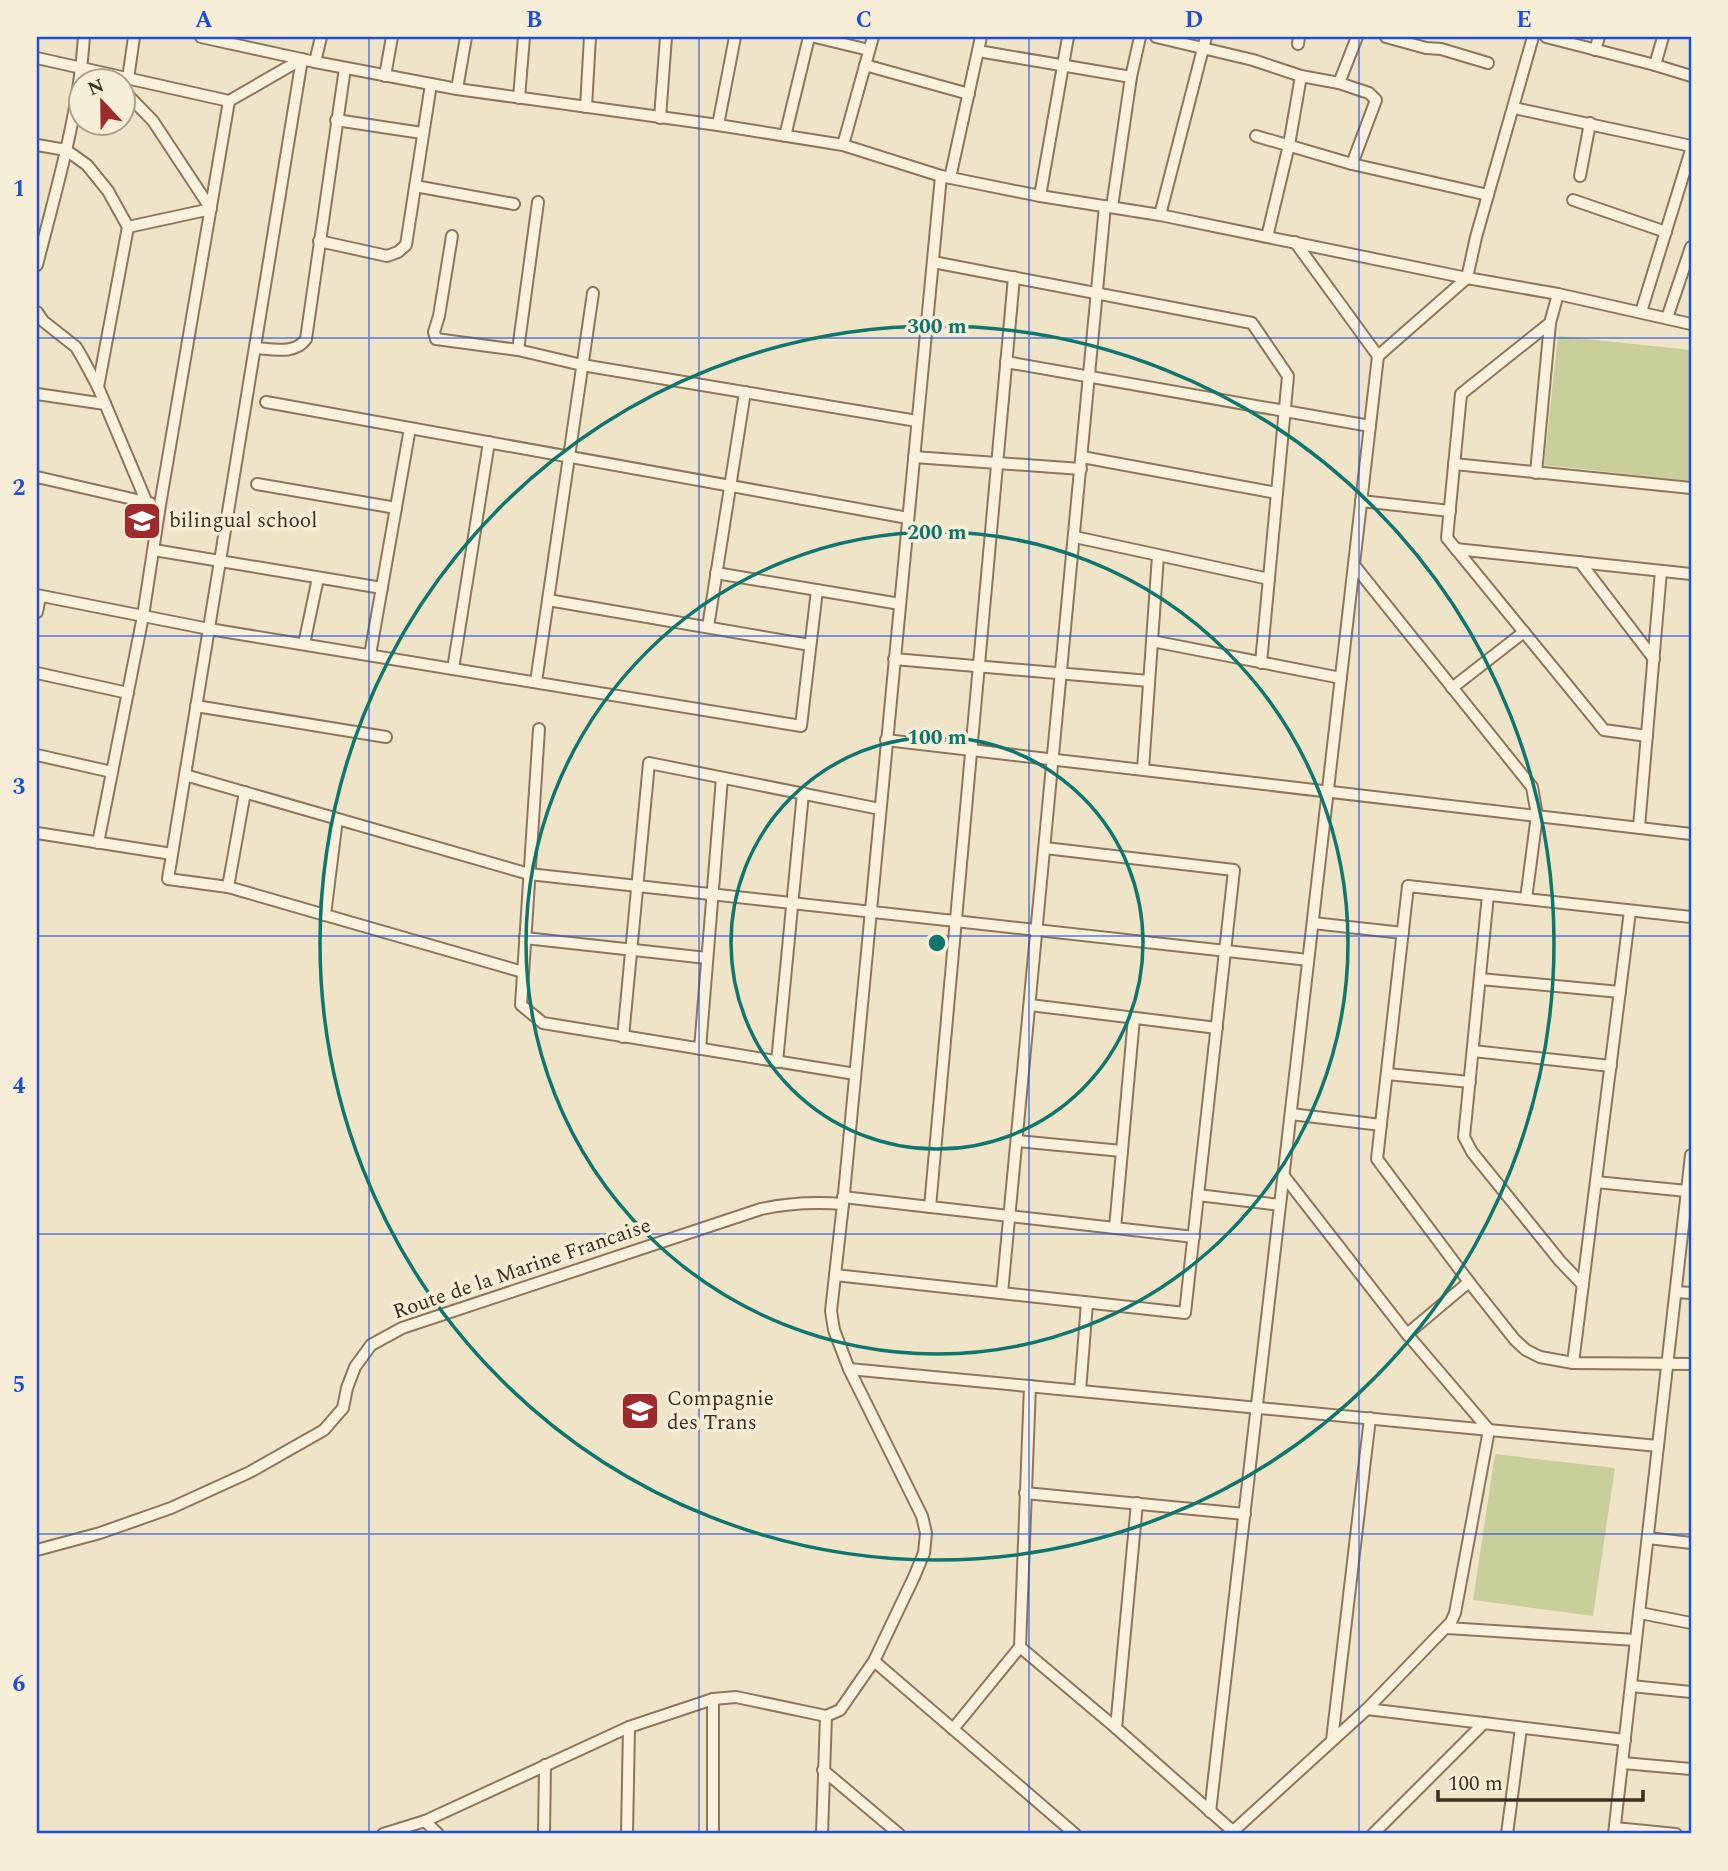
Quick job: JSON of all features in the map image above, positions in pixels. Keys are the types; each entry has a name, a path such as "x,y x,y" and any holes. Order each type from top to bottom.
{"street":[{"path":"82,66 84,37"},
{"path":"128,66 134,37"},
{"path":"201,37 457,89 843,145 946,177 1040,196 1160,215 1558,294 1691,324"},
{"path":"315,62 321,37"},
{"path":"385,76 392,37"},
{"path":"457,89 466,37"},
{"path":"519,98 524,37"},
{"path":"586,107 590,37"},
{"path":"660,118 666,37"},
{"path":"718,125 735,37"},
{"path":"785,136 809,37"},
{"path":"815,37 869,50"},
{"path":"843,145 873,37"},
{"path":"383,1834 425,1821 629,1727 713,1699 736,1697 825,1716 841,1710 874,1661 924,1553 926,1532 922,1516 849,1369 834,1330 831,1311 933,262 946,177 969,94 981,37"},
{"path":"1040,196 1068,37"},
{"path":"1002,1293 1097,293 1109,207 1140,37"},
{"path":"1156,37 1204,42 1301,76 1339,83 1369,93 1376,100 1352,164"},
{"path":"1339,83 1357,37"},
{"path":"1387,37 1488,63"},
{"path":"1210,1812 1378,356 1467,278 1476,237 1534,37"},
{"path":"1546,37 1691,76"},
{"path":"1595,50 1599,37"},
{"path":"1655,65 1663,37"},
{"path":"1160,215 1204,42"},
{"path":"978,51 1132,77"},
{"path":"37,58 73,66"},
{"path":"136,86 229,101 302,59"},
{"path":"302,59 168,879 228,887 523,972"},
{"path":"865,65 969,94"},
{"path":"255,348 294,350 306,339 345,68"},
{"path":"1267,237 1289,145 1301,76"},
{"path":"319,241 387,256 406,245 431,84"},
{"path":"136,99 211,209"},
{"path":"98,843 143,616 229,101"},
{"path":"1514,108 1590,123 1691,148 1642,312"},
{"path":"336,120 422,133"},
{"path":"1580,176 1590,123"},
{"path":"37,265 69,136"},
{"path":"1256,136 1352,164 1489,195"},
{"path":"37,145 66,150 87,164 108,191 128,227 98,387"},
{"path":"415,186 514,204"},
{"path":"1573,200 1666,232"},
{"path":"518,350 538,202"},
{"path":"128,227 211,209"},
{"path":"452,236 436,339 518,350 582,365 917,421"},
{"path":"1295,242 1378,356"},
{"path":"1667,318 1691,247"},
{"path":"933,262 1252,323 1288,376 1261,663"},
{"path":"930,1207 1014,277"},
{"path":"536,682 593,293"},
{"path":"1536,473 1550,323 1558,294"},
{"path":"37,312 43,321 76,347 106,404 147,503"},
{"path":"1550,323 1461,394 1447,538 1604,730 1647,736"},
{"path":"1006,362 1370,426"},
{"path":"708,627 745,392"},
{"path":"37,394 106,404"},
{"path":"266,402 908,518"},
{"path":"370,655 410,428"},
{"path":"453,669 489,442"},
{"path":"914,457 1081,469"},
{"path":"1082,457 1277,493"},
{"path":"1454,464 1691,488"},
{"path":"37,477 160,505"},
{"path":"257,484 396,508"},
{"path":"1361,501 1450,511"},
{"path":"1075,537 1269,579"},
{"path":"1456,549 1691,575"},
{"path":"154,550 382,588"},
{"path":"1143,769 1158,555"},
{"path":"1580,562 1654,659"},
{"path":"1354,565 1532,787 1537,815 1526,899"},
{"path":"1639,827 1661,571"},
{"path":"716,573 900,604"},
{"path":"304,644 318,578"},
{"path":"37,612 38,596 209,629 801,726 817,590"},
{"path":"548,600 810,645"},
{"path":"1452,688 1524,632"},
{"path":"1152,641 1341,678"},
{"path":"894,659 1149,681"},
{"path":"37,673 128,693"},
{"path":"197,706 386,737"},
{"path":"539,729 521,1004 543,1023 855,1074"},
{"path":"886,740 1691,834"},
{"path":"37,755 112,772"},
{"path":"623,1037 649,763 880,809"},
{"path":"185,775 529,874 1308,960"},
{"path":"700,1049 722,778"},
{"path":"228,887 245,793"},
{"path":"777,1062 803,793"},
{"path":"325,915 337,819"},
{"path":"37,834 172,854"},
{"path":"835,1275 1185,1313 1234,870 1045,848"},
{"path":"1691,917 1408,886 1377,1159 1469,1282 1525,1350 1541,1357 1573,1363 1691,1364"},
{"path":"1488,895 1464,1137 1472,1152 1560,1261 1583,1285"},
{"path":"1573,1363 1630,911"},
{"path":"1313,923 1403,933"},
{"path":"525,938 707,958"},
{"path":"1480,978 1620,992"},
{"path":"1030,1005 1217,1028"},
{"path":"1115,1228 1135,1018"},
{"path":"1473,1051 1611,1066"},
{"path":"1387,1074 1470,1082"},
{"path":"1291,1114 1381,1125"},
{"path":"1017,1141 1122,1151"},
{"path":"1676,1834 1615,1831 1676,1292 1688,1218 1687,1191 1691,1155"},
{"path":"1283,1176 1407,1334 1489,1430"},
{"path":"1596,1182 1687,1191"},
{"path":"1198,1195 1280,1205"},
{"name":"Route de la Marine Francaise","path":"37,1550 100,1533 171,1508 250,1472 324,1430 343,1408 355,1367 371,1345 401,1328 761,1209 789,1203 843,1201 930,1207 1194,1237"},
{"path":"1407,1334 1469,1282"},
{"path":"1676,1292 1691,1293"},
{"path":"1080,1391 1087,1303"},
{"path":"849,1369 1658,1446"},
{"path":"953,1729 1020,1647 1030,1386"},
{"path":"1332,1740 1370,1418"},
{"path":"1020,1647 1116,1728 1233,1833 1367,1709 1447,1628 1455,1614 1489,1430"},
{"path":"1026,1493 1245,1514"},
{"path":"1116,1728 1137,1503"},
{"path":"1648,1538 1691,1544"},
{"path":"1640,1613 1691,1623"},
{"path":"1447,1628 1636,1640"},
{"path":"874,1661 1074,1834"},
{"path":"1631,1686 1691,1692"},
{"path":"713,1699 713,1834"},
{"path":"1367,1709 1625,1740"},
{"path":"822,1834 825,1716"},
{"path":"1374,1834 1484,1723"},
{"path":"627,1834 629,1727"},
{"path":"1507,1834 1521,1728"},
{"path":"1623,1763 1691,1769"},
{"path":"544,1834 545,1766"},
{"path":"823,1770 899,1834"},
{"path":"425,1821 438,1834"}],"green space":[{"path":"1558,336 1691,350 1691,481 1544,465"},
{"path":"1495,1454 1615,1468 1593,1616 1473,1600"}],"place":[{"name":"bilingual school","path":"142,521"},
{"name":"Compagnie des Trans","path":"640,1411"}]}
